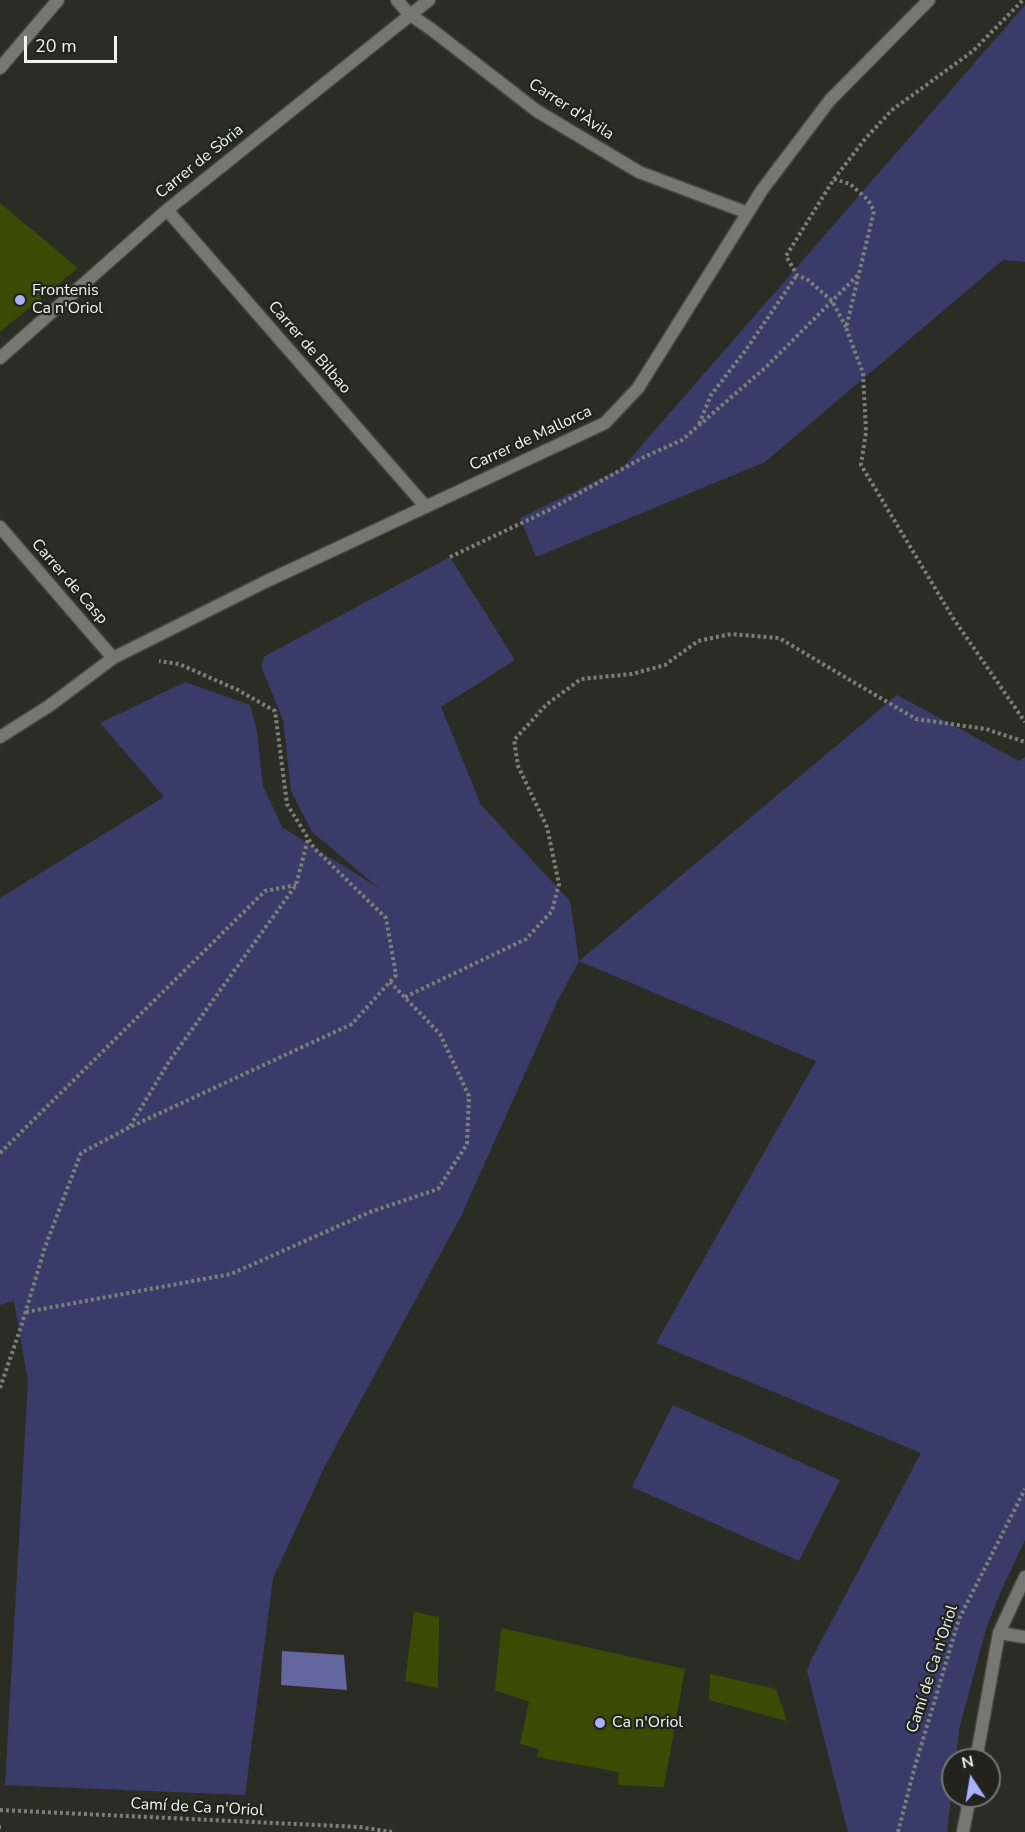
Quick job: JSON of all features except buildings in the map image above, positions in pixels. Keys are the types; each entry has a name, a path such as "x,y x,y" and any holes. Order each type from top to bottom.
{"street":[{"path":"0,68 58,0"},
{"name":"Carrer d'Àvila","path":"396,0 409,14 537,111 639,172 748,213"},
{"name":"Carrer de Sòria","path":"0,358 167,210 429,0"},
{"name":"Carrer de Mallorca","path":"0,737 49,706 113,658 267,582 605,423 638,388 762,190 830,100 929,0"},
{"name":"Carrer de Bilbao","path":"167,210 426,507"},
{"name":"Carrer de Casp","path":"0,527 113,658"},
{"path":"978,1748 999,1633 1025,1577"},
{"path":"999,1633 1025,1637"},
{"path":"963,1832 968,1808"}],"path":[{"path":"1023,0 973,51 892,110 865,139 834,179 786,256 797,275 808,280 832,301 846,328 863,373 866,432 861,465 953,618 1025,722"},
{"path":"834,179 850,184 868,200 874,211 846,328"},
{"path":"450,557 551,509 642,458 682,440 766,367 859,274"},
{"path":"698,426 711,396 797,275"},
{"path":"405,997 526,939 552,911 559,884 547,827 518,765 514,740 547,704 581,679 632,675 665,665 698,640 731,634 779,638 916,719 986,729 1025,742"},
{"path":"0,1388 45,1247 81,1153 130,1126 352,1024 396,975 386,918 315,848 287,804 275,711 238,690 179,664 158,660"},
{"path":"130,1126 170,1060 296,885 309,838"},
{"path":"0,1153 265,891 296,885"},
{"path":"26,1312 231,1274 370,1212 438,1189 466,1144 469,1096 440,1034 390,982"},
{"name":"Camí de Ca n'Oriol","path":"898,1832 915,1766 959,1619 1025,1489"},
{"name":"Camí de Ca n'Oriol","path":"0,1810 359,1827 390,1832"}],"shaded area":[{"path":"1025,5 1025,262 1003,260 765,462 536,557 520,518 622,468"},
{"path":"450,557 515,660 441,707 481,805 570,901 579,961 557,1002 461,1216 325,1466 273,1578 245,1795 5,1785 28,1381 14,1301 0,1305 0,898 164,797 100,723 185,682 250,705 257,732 263,786 282,827 380,889 312,832 291,791 283,720 261,666 265,656"},
{"path":"897,695 1019,761 1025,757 1025,1540 986,1629 959,1729 957,1748 941,1748 941,1808 950,1808 947,1832 848,1832 807,1671 921,1453 656,1343 816,1061 579,961"},
{"path":"673,1405 840,1480 799,1561 632,1487"},
{"path":"282,1651 344,1655 347,1690 281,1685"}],"place":[{"name":"Frontenis Ca n'Oriol","path":"20,300"},
{"name":"Ca n'Oriol","path":"600,1723"}]}
